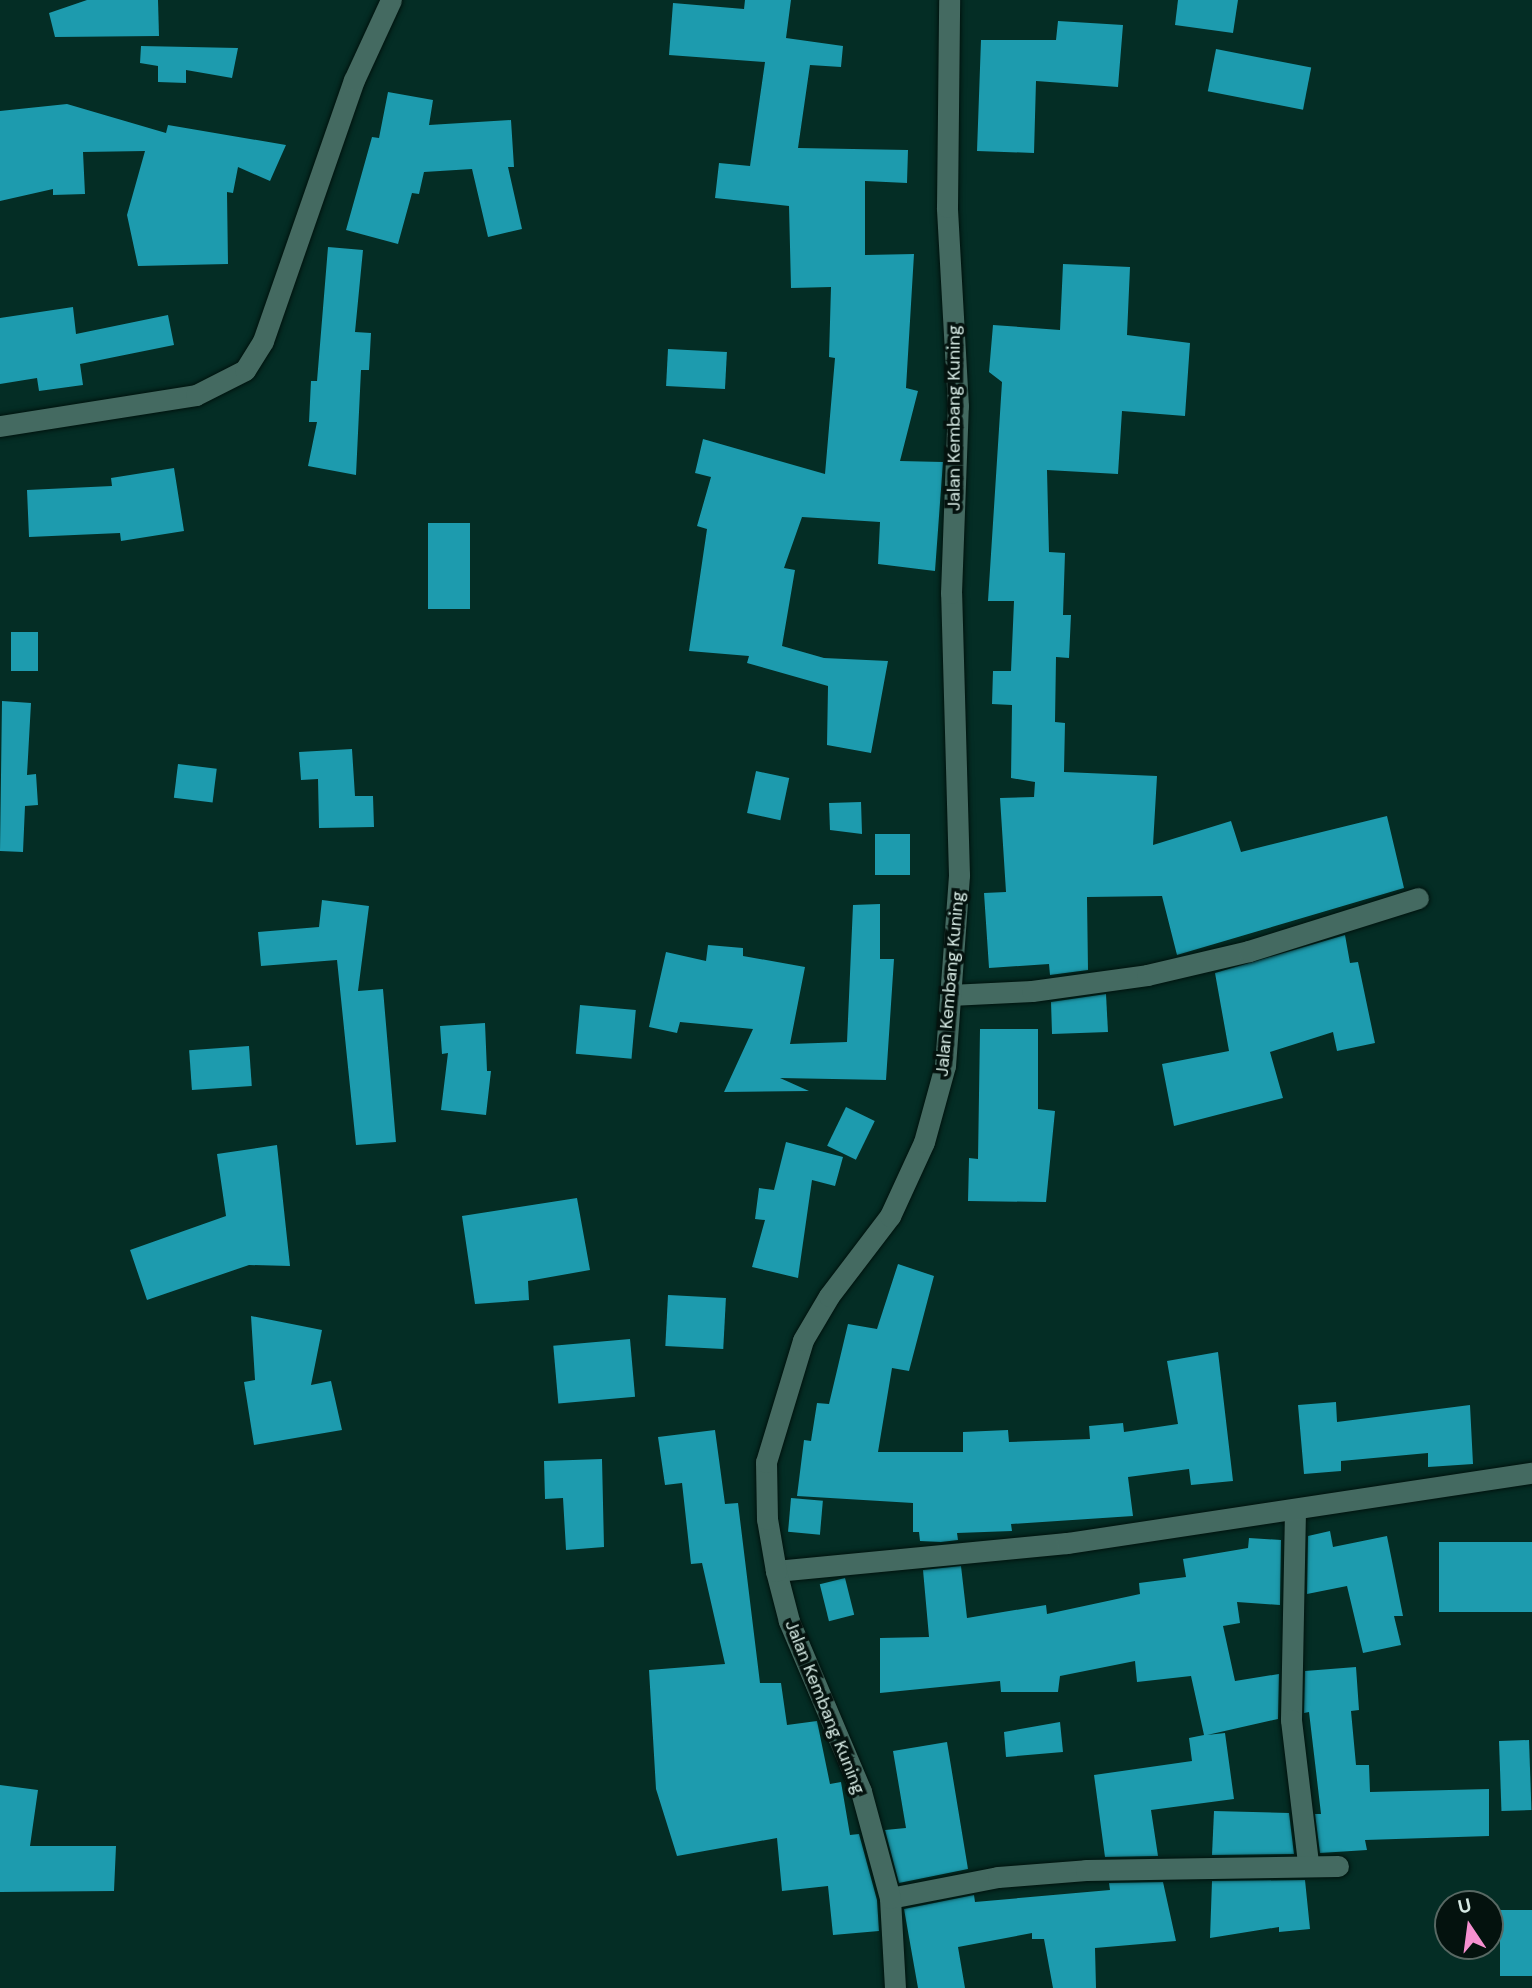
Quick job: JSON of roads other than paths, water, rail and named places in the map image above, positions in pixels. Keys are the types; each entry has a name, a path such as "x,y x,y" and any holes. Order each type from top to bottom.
{"street":[{"path":"0,426 196,395 245,370 263,341 354,80 391,0"},
{"name":"Jalan Kembang Kuning","path":"895,1988 890,1898 854,1771 804,1660 776,1571 766,1520 766,1462 789,1378 829,1296 890,1216 924,1143 945,1066 959,816 951,593 958,406 947,206 949,0"},
{"path":"950,995 1032,991 1147,975 1249,951 1418,898"},
{"path":"776,1571 1054,1544 1532,1473"},
{"path":"1294,1510 1291,1720 1308,1862"},
{"path":"890,1898 998,1877 1308,1862 1338,1866"}]}
